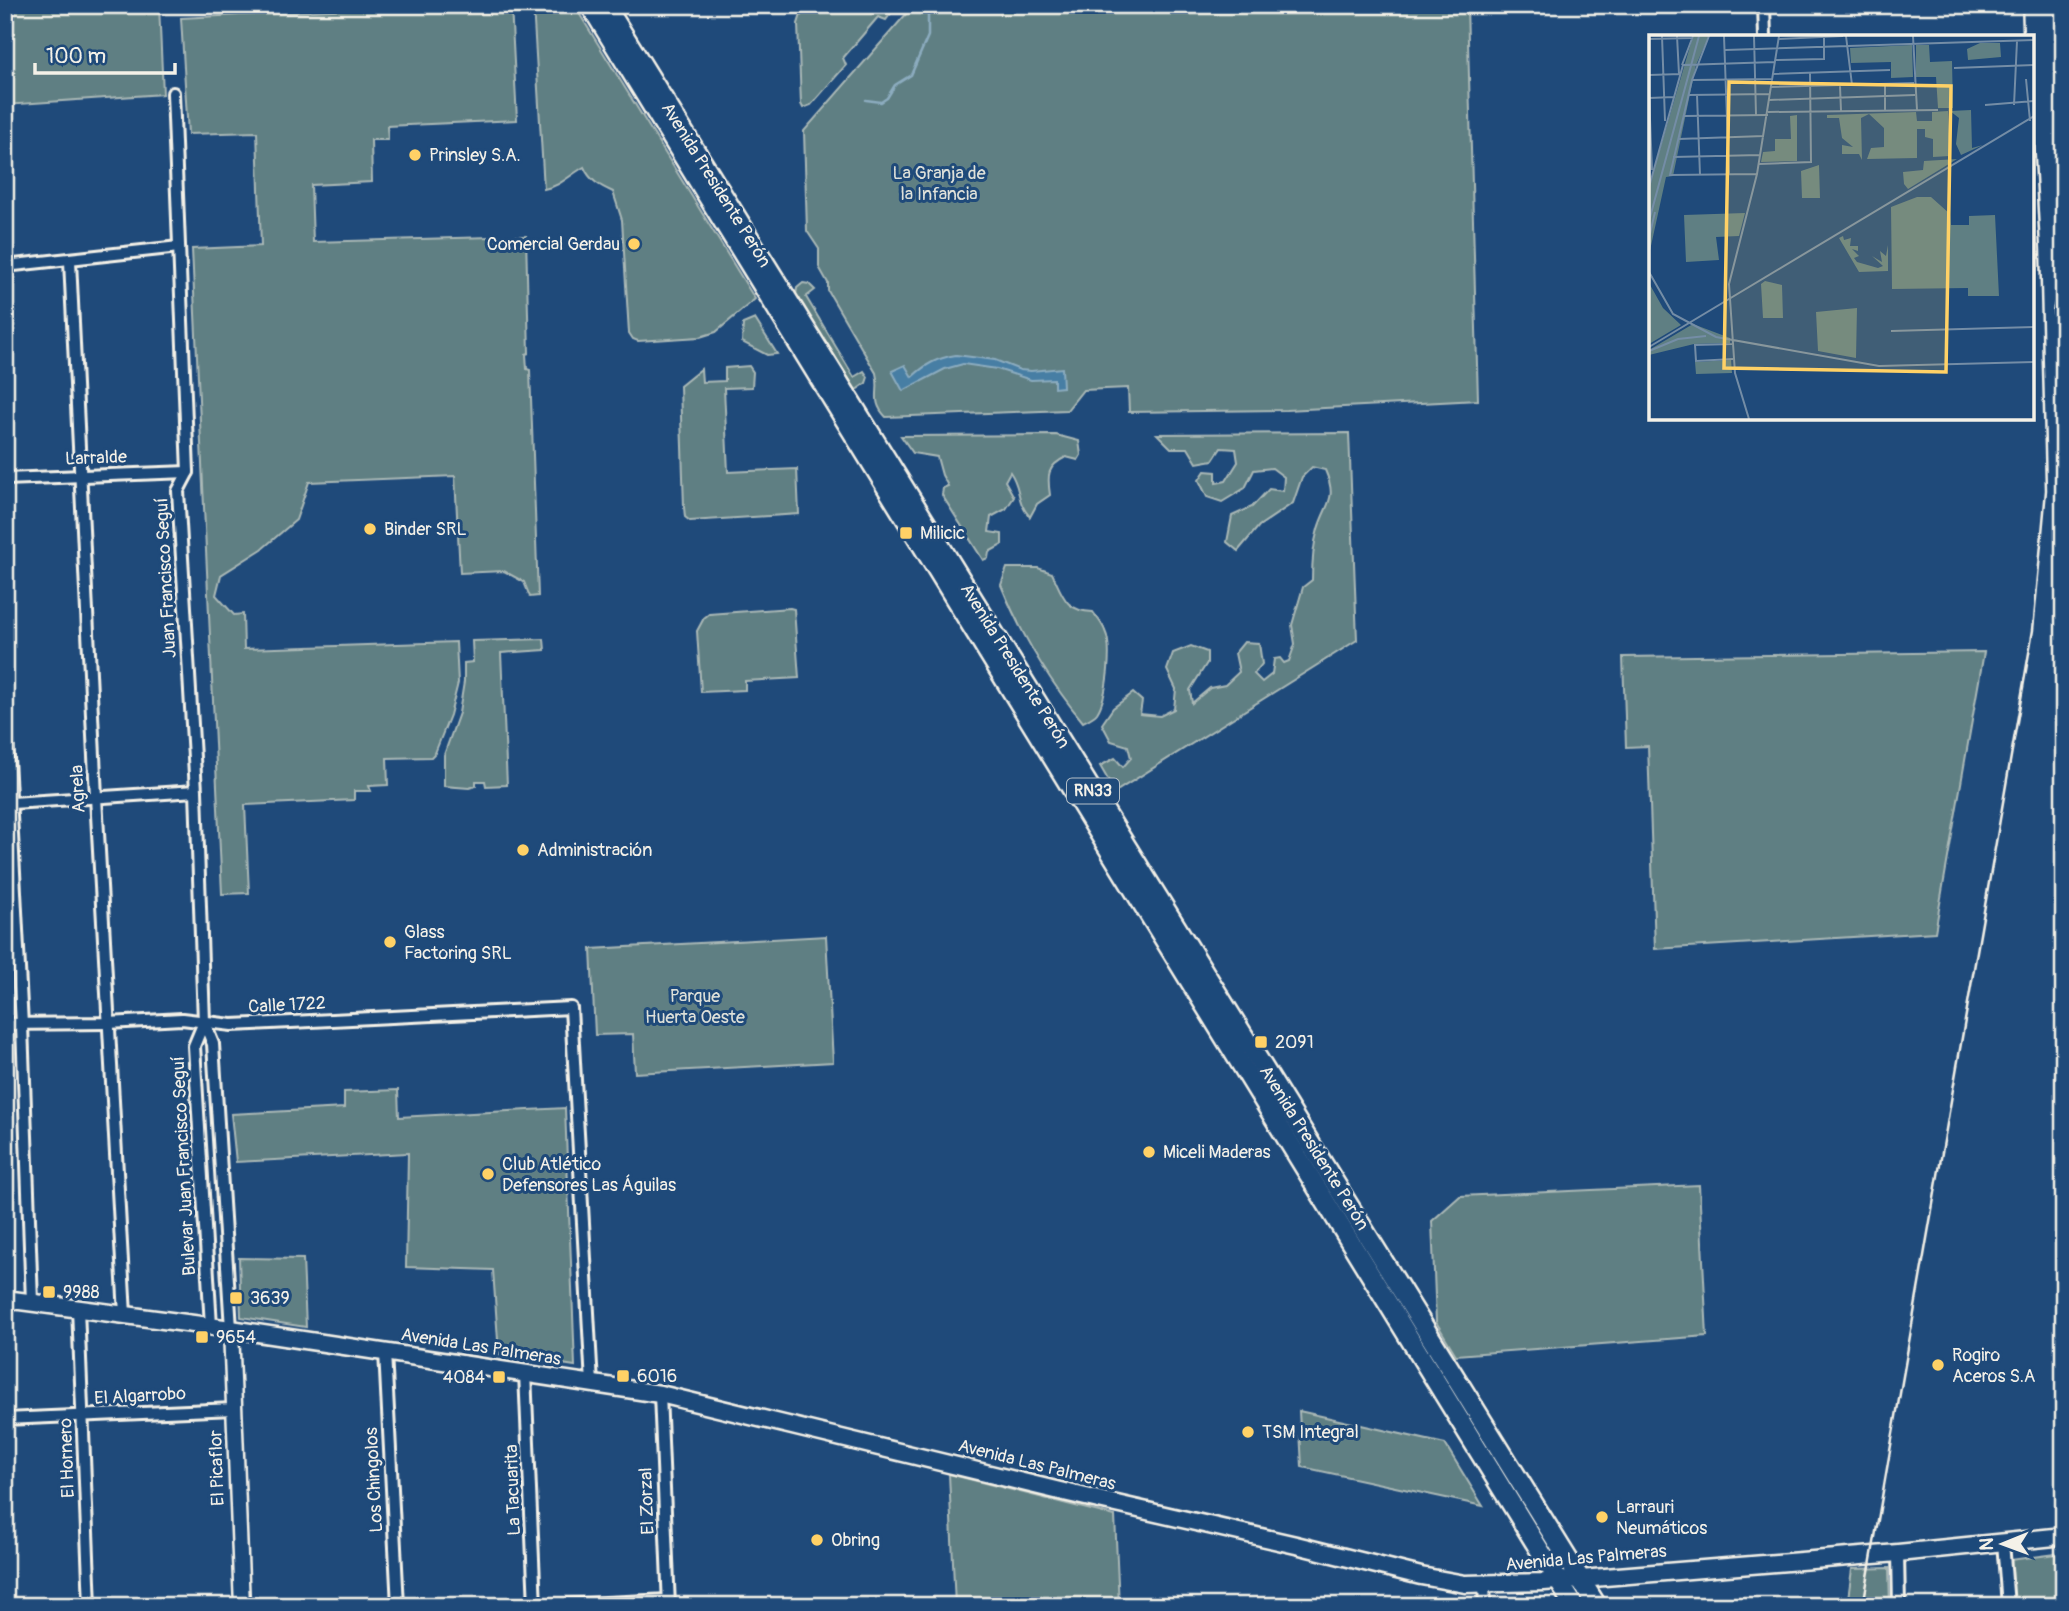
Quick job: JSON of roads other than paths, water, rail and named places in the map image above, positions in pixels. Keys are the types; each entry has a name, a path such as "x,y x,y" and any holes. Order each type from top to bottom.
{"main road":[{"name":"Avenida Presidente Perón","path":"590,5 1559,1580"},
{"name":"Avenida Presidente Perón","path":"605,5 1580,1578"},
{"name":"Avenida Las Palmeras","path":"5,1299 232,1329 660,1394 1465,1584 1559,1580 1898,1553 2064,1536"},
{"name":"RN33","path":"1580,1578 1597,1606"},
{"name":"RN33","path":"1559,1580 1574,1606"}],"street":[{"path":"1764,5 1765,35"},
{"name":"Juan Francisco Seguí","path":"173,93 188,472 178,491 196,791 204,1022"},
{"path":"5,266 179,247"},
{"name":"Agrela","path":"70,261 125,1315"},
{"path":"2064,295 2060,311 2064,323"},
{"name":"Larralde","path":"5,479 188,472"},
{"path":"5,701 22,1025 32,1302"},
{"path":"12,803 196,791"},
{"name":"Calle 1722","path":"5,1024 181,1019 232,1025 571,1008 592,1384"},
{"name":"Bulevar Juan Francisco Seguí","path":"204,1022 194,1046 211,1326"},
{"name":"Bulevar Juan Francisco Seguí","path":"204,1022 213,1044 232,1329"},
{"name":"El Hornero","path":"78,1308 90,1606"},
{"name":"El Picaflor","path":"232,1329 242,1606"},
{"name":"Los Chingolos","path":"385,1352 398,1606"},
{"name":"La Tacuarita","path":"525,1373 535,1606"},
{"name":"El Zorzal","path":"660,1394 668,1603"},
{"name":"El Algarrobo","path":"5,1419 234,1409"},
{"path":"2003,1542 2008,1606"},
{"path":"1898,1553 1899,1606"},
{"path":"1484,1584 1485,1606"},
{"path":"543,1606 668,1603"}],"water":[{"path":"956,355 995,360 1020,370 1062,368 1063,387 1054,388 1054,379 1031,380 997,369 963,364 945,369 903,391 892,371 905,365 912,377 932,362"}],"waterway":[{"path":"866,100 881,102 895,85 911,75 928,36 928,13"}],"railway":[{"path":"2022,5 2023,35"},
{"path":"1863,1606 2033,630 2046,490 2040,250 2034,140"}],"place":[{"name":"Prinsley S.A.","path":"415,155"},
{"name":"Comercial Gerdau","path":"634,244"},
{"name":"Binder SRL","path":"370,529"},
{"name":"Milicic","path":"906,533"},
{"name":"Administración","path":"523,850"},
{"name":"Glass Factoring SRL","path":"390,942"},
{"name":"2091","path":"1261,1042"},
{"name":"Miceli Maderas","path":"1149,1152"},
{"name":"Club Atlético Defensores Las Águilas","path":"488,1174"},
{"name":"9988","path":"49,1292"},
{"name":"3639","path":"236,1298"},
{"name":"9654","path":"202,1337"},
{"name":"Rogiro Aceros S.A","path":"1938,1365"},
{"name":"6016","path":"623,1376"},
{"name":"4084","path":"499,1377"},
{"name":"TSM Integral","path":"1248,1432"},
{"name":"Larrauri Neumáticos","path":"1602,1517"},
{"name":"Obring","path":"817,1540"}],"park label":[{"name":"La Granja de la Infancia","path":"939,183"},
{"name":"Parque Huerta Oeste","path":"695,1006"}]}
